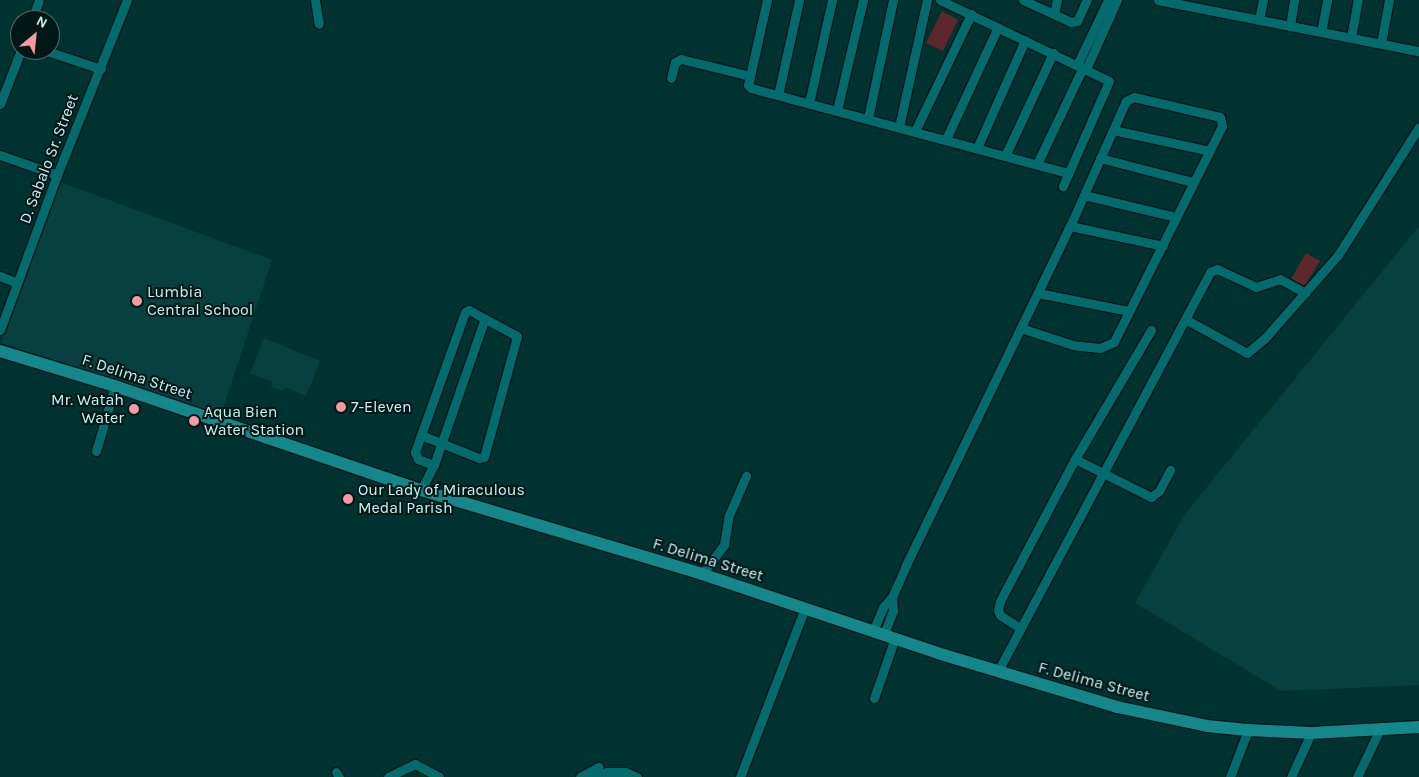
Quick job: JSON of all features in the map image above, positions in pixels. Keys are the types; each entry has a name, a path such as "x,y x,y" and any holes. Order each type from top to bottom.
{"street":[{"name":"D. Sabalo Sr. Street","path":"0,330 57,175 127,0"},
{"path":"315,0 319,24"},
{"path":"767,0 750,76 751,88 1069,173"},
{"path":"778,95 799,0"},
{"path":"809,103 832,0"},
{"path":"837,110 863,0"},
{"path":"868,118 893,0"},
{"path":"899,127 927,0"},
{"path":"940,0 1107,79 1110,84 1063,186"},
{"path":"1025,0 1071,22 1077,21 1087,0"},
{"path":"1054,14 1057,0"},
{"path":"1082,67 1084,51 1108,0"},
{"path":"1037,164 1082,67 1092,55 1117,0"},
{"path":"1158,0 1419,51"},
{"path":"1259,20 1262,0"},
{"path":"1290,26 1294,0"},
{"path":"1321,32 1327,0"},
{"path":"1351,38 1358,0"},
{"path":"1381,44 1389,0"},
{"path":"915,131 972,14"},
{"path":"946,139 998,27"},
{"path":"976,148 1025,40"},
{"path":"1084,51 1092,55"},
{"path":"1005,156 1053,53"},
{"path":"60,55 101,69"},
{"path":"671,78 675,62 681,59 750,76"},
{"path":"0,104 17,60"},
{"path":"874,698 884,634 892,611 892,597 1021,328 1038,293 1070,226 1126,101 1134,97 1220,117 1222,126 1114,342 1100,348 1073,345 1021,328"},
{"path":"1185,319 1247,353 1280,323 1338,255 1419,127"},
{"path":"1113,130 1210,151"},
{"path":"0,155 57,175"},
{"path":"1100,158 1193,182"},
{"path":"1084,195 1176,217"},
{"path":"1070,226 1163,246"},
{"path":"998,672 1102,473 1185,319 1214,270 1256,287 1280,280 1305,294"},
{"path":"0,276 17,284"},
{"path":"1038,293 1129,311"},
{"path":"421,435 479,458 485,455 518,337 484,321 471,311 466,312 421,435 415,456 434,465"},
{"path":"421,490 434,465 484,321"},
{"path":"1020,628 1004,619 998,610 1075,459 1151,330"},
{"name":"F. Delima Street","path":"0,351 115,386 421,490 702,574 998,672 1134,711 1207,726 1248,730 1311,733 1379,731 1419,727"},
{"path":"96,451 115,386"},
{"path":"1075,459 1151,497 1159,491 1170,470"},
{"path":"702,574 724,545 729,515 746,476"},
{"path":"740,777 805,608"},
{"path":"1230,777 1248,730"},
{"path":"1357,777 1379,731"},
{"path":"1291,777 1311,733"},
{"path":"388,777 415,764 439,777"},
{"path":"580,777 598,767"},
{"path":"593,777 607,772 625,772 637,777"}],"shaded area":[{"path":"942,11 958,20 943,51 926,43"},
{"name":"Lumbia Central School","path":"57,181 272,260 221,414 1,343"},
{"path":"1419,226 1419,685 1281,691 1135,603 1185,514"},
{"path":"1306,253 1320,261 1304,287 1291,279"},
{"path":"264,338 320,361 306,396 285,387 283,391 271,387 273,382 250,373"}],"place":[{"name":"Lumbia Central School","path":"137,301"},
{"name":"7-Eleven","path":"341,407"},
{"name":"Mr. Watah Water","path":"134,409"},
{"name":"Aqua Bien Water Station","path":"194,421"},
{"name":"Our Lady of Miraculous Medal Parish","path":"348,499"}]}
